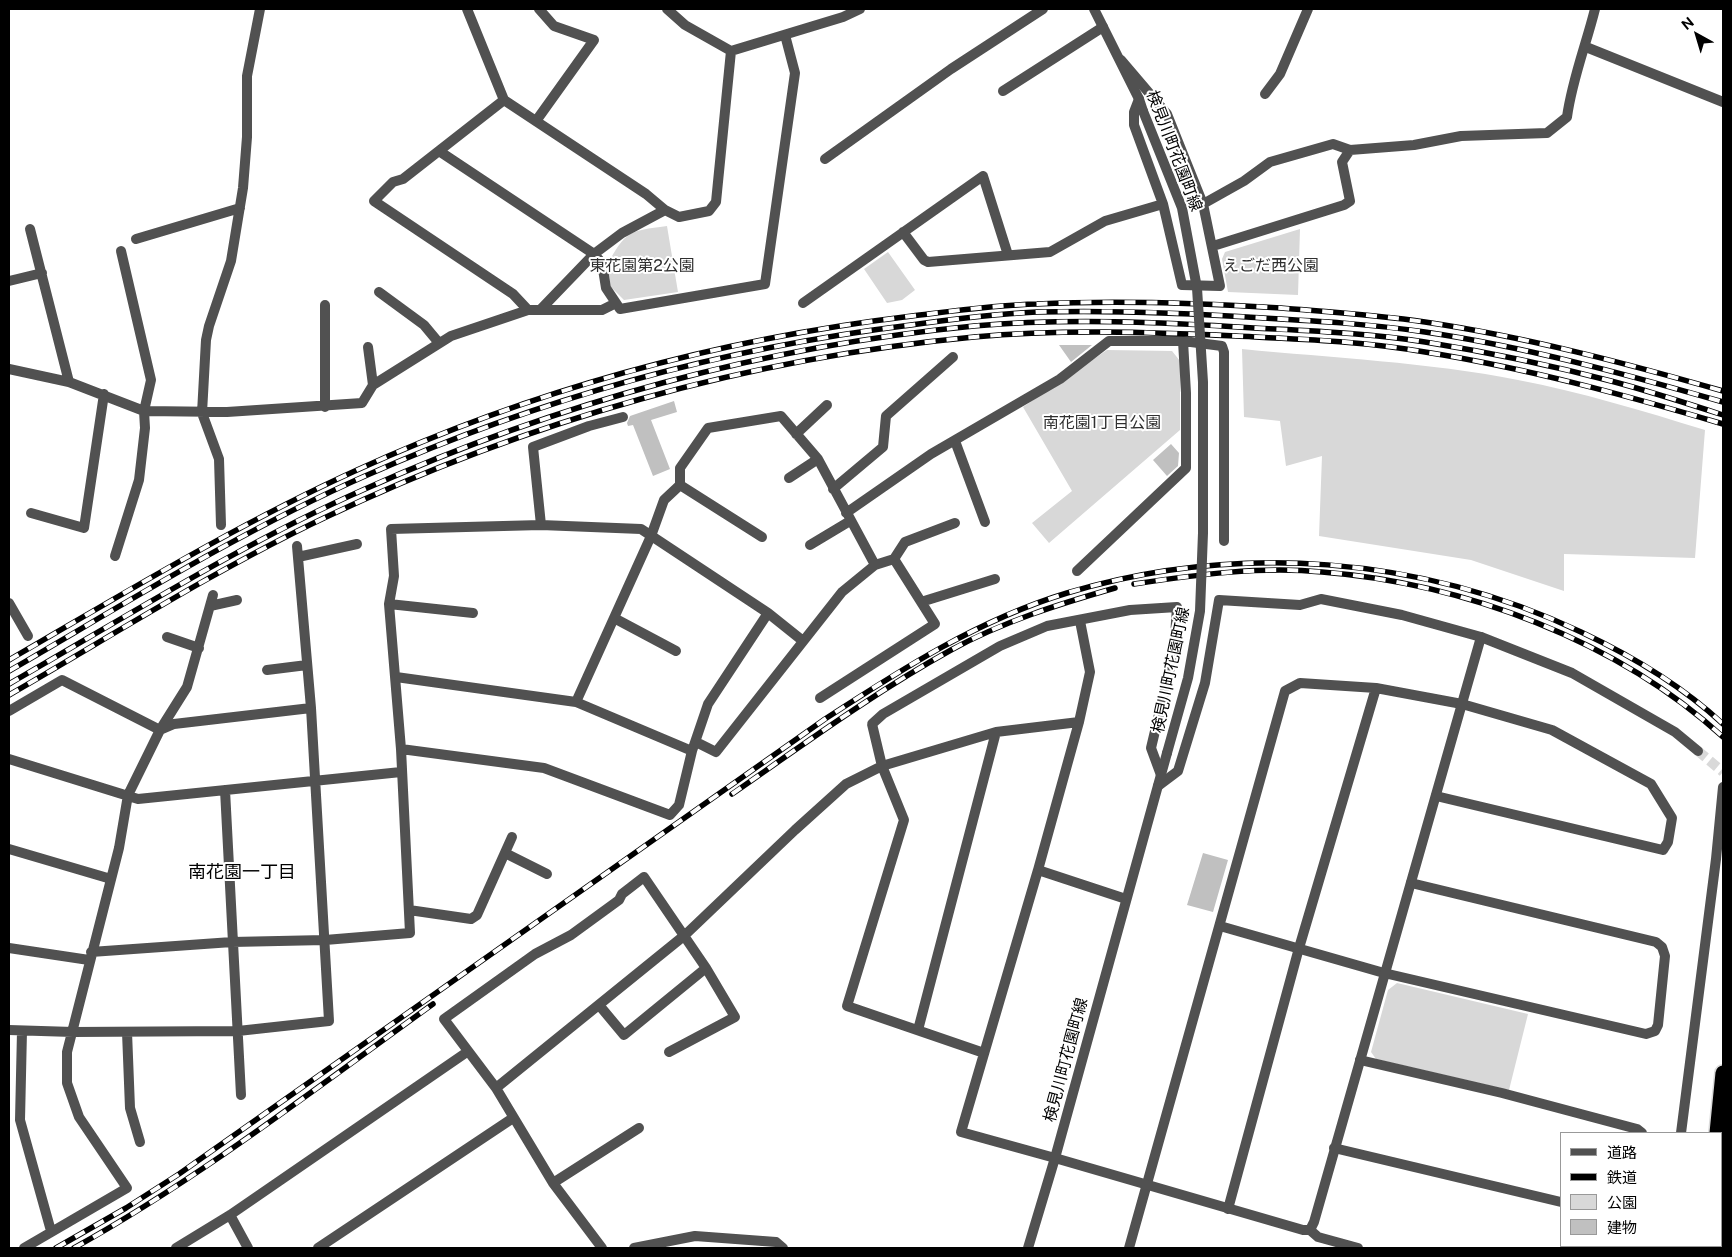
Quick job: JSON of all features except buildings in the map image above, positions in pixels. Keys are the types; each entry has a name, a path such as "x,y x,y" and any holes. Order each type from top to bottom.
{"highway":[{"path":"1717,1132 1723,1073"}],"street":[{"path":"221,525 219,459 202,413 208,326 232,262 240,208 247,137 247,76 260,9"},
{"path":"467,9 504,100 646,194 665,210 680,217 709,211 716,202 730,51"},
{"path":"536,121 594,40 554,26 539,9"},
{"path":"667,9 685,25 730,51 785,35 842,13 860,9"},
{"path":"825,159 951,69 1044,9"},
{"name":"検見川町花園町線","path":"1028,1248 1055,1158 1188,678 1200,611 1203,533 1203,382 1197,288 1182,208 1139,98 1094,9"},
{"path":"1265,94 1280,74 1308,9"},
{"path":"1203,204 1244,181 1270,162 1334,144 1350,150 1414,145 1461,136 1547,133 1567,117 1570,95 1586,47 1595,9"},
{"path":"1003,91 1103,27"},
{"path":"439,150 594,254 602,263 606,288 620,309 765,284 795,73 785,35"},
{"path":"1586,47 1723,102"},
{"path":"1119,58 1152,94 1167,114 1203,204 1220,286 1182,285 1163,204 1134,125 1134,112 1139,98"},
{"path":"504,100 403,179 392,182 374,200 513,294 528,310"},
{"path":"1213,246 1350,202 1342,162 1350,150"},
{"path":"803,303 983,176 1008,255"},
{"path":"903,232 924,260 928,262 1050,252 1105,221 1163,204"},
{"path":"136,239 240,208"},
{"path":"542,309 594,254 622,233 665,210"},
{"path":"30,228 69,382"},
{"path":"115,556 138,480 145,428 144,411 151,380 121,251"},
{"path":"9,280 42,273"},
{"path":"379,292 424,325 439,343"},
{"path":"9,369 69,382 144,411 202,413 362,403 373,384 451,336 528,310 602,310 616,303"},
{"path":"325,306 325,406"},
{"path":"810,544 931,454 1060,379 1109,341 1183,341 1222,346 1224,352 1224,541"},
{"path":"1077,571 1186,468 1186,392 1183,341"},
{"path":"368,347 373,384"},
{"path":"833,489 884,447 886,416 953,357"},
{"path":"31,513 84,528 104,394"},
{"path":"796,434 828,405"},
{"path":"576,702 651,536 664,500 680,485 680,468 708,428 782,416 818,459 875,565"},
{"path":"541,525 534,447 589,426 623,417"},
{"path":"955,441 985,522"},
{"path":"789,478 818,459"},
{"path":"680,485 762,537"},
{"path":"396,677 576,702 694,746 716,752 842,592 875,565 894,559 905,542 955,523"},
{"path":"9,948 90,956 232,942 325,940 410,933 401,749 389,604 394,576 391,529 541,525 641,529 768,613 803,642"},
{"path":"298,557 357,544"},
{"path":"9,1030 74,1032 238,1031 329,1021 310,708 297,546"},
{"path":"820,698 935,624 894,559"},
{"path":"921,602 994,579"},
{"path":"24,1248 126,1188 79,1117 68,1083 67,1052 74,1032 90,956 119,848 128,795 160,730 187,687 213,595"},
{"path":"1158,786 1178,771 1205,683 1219,600 1300,605 1321,599 1402,615 1481,637 1572,673 1675,732 1698,751"},
{"path":"210,606 237,600"},
{"path":"9,603 28,636"},
{"path":"389,604 474,613"},
{"path":"984,1053 848,1006 904,820 882,766 872,724 883,714 1000,646 1047,626 1130,610 1177,607 1174,651 1150,748 1161,774"},
{"path":"401,749 544,768 670,815 679,805 694,746 708,704 768,613"},
{"path":"614,618 676,651"},
{"path":"1080,621 1090,672 1079,722 1038,870 961,1132 1146,1186 1303,1230 1310,1230 1318,1237 1358,1248"},
{"path":"167,637 199,648"},
{"path":"1310,1230 1314,1222 1481,637"},
{"path":"267,670 307,666"},
{"path":"9,711 62,680 160,730"},
{"path":"1129,1248 1285,691 1300,683 1376,688 1462,704 1552,730 1651,784 1672,818 1668,842 1663,850 1436,796"},
{"path":"1228,1209 1299,948 1376,688"},
{"path":"160,730 174,724 310,708"},
{"path":"496,1088 685,935 846,784 882,766 996,732 1079,722"},
{"path":"918,1030 996,732"},
{"path":"9,759 138,799 401,772"},
{"path":"1681,1132 1716,859 1723,786"},
{"path":"225,790 241,1095"},
{"path":"409,910 471,919 477,916 512,836"},
{"path":"9,848 111,879"},
{"path":"505,853 547,874"},
{"path":"1038,870 1126,899"},
{"path":"602,1248 553,1183 496,1088 444,1020 535,954 571,935 619,900 622,894 644,877 685,935 734,1017 669,1052"},
{"path":"1220,926 1384,972 1646,1034 1655,1031 1658,1025 1665,956 1662,947 1656,942 1411,883"},
{"path":"599,1005 624,1035 706,968"},
{"path":"22,1030 14,1120 51,1231"},
{"path":"127,1032 130,1108 140,1142"},
{"path":"176,1248 230,1215 467,1052"},
{"path":"1360,1060 1502,1093 1637,1129 1641,1132"},
{"path":"318,1248 513,1118"},
{"path":"553,1183 639,1128"},
{"path":"1334,1148 1560,1202"},
{"path":"230,1215 248,1248"},
{"path":"634,1248 695,1236 776,1242 783,1248"}],"green space":[{"name":"東花園第2公園","path":"667,226 678,292 624,300 611,287 607,265 613,254 624,239 630,235 644,229"},
{"name":"えごだ西公園","path":"1300,229 1298,295 1228,292 1222,259 1225,252"},
{"path":"888,252 915,290 902,300 887,303 864,269"},
{"path":"1242,349 1380,361 1484,374 1589,396 1705,430 1695,558 1564,554 1564,591 1471,560 1319,536 1322,456 1286,466 1280,421 1244,417"},
{"name":"南花園1丁目公園","path":"1107,350 1172,351 1180,361 1180,430 1049,543 1032,523 1072,491 1023,407"},
{"path":"1397,983 1528,1014 1509,1090 1376,1059 1371,1052 1388,990"}],"tunnel":[{"path":"1698,751 1723,772"}],"railway":[{"path":"9,660 224,537 312,491 423,441 559,392 628,372 699,354 840,326 958,310 1068,303 1190,303 1281,308 1353,314 1463,328 1538,343 1723,391"},
{"path":"9,671 184,569 274,520 319,497 430,448 564,400 633,380 771,347 841,335 958,319 1037,312 1178,313 1344,323 1425,332 1500,345 1538,353 1723,402"},
{"path":"9,684 184,582 274,533 319,510 438,458 512,430 587,405 663,383 740,364 896,335 974,326 1043,322 1114,322 1184,324 1382,336 1518,359 1611,381 1723,415"},
{"path":"9,695 243,559 324,518 401,483 480,452 560,424 641,399 723,378 806,360 890,347 1007,334 1138,332 1307,339 1401,348 1463,358 1538,374 1723,424"},
{"path":"56,1248 126,1208 179,1174 825,719 942,647 1002,617 1067,593 1131,577 1197,567 1262,563 1328,565 1393,573 1457,587 1520,606 1581,632 1655,672 1723,724"},
{"path":"1134,584 1228,572 1299,570 1376,578 1430,589 1484,604 1536,623 1587,646 1636,672 1681,703 1723,737"},
{"path":"732,794 867,701 951,650 1031,614 1115,588"},
{"path":"74,1248 121,1221 212,1162 433,1004"}],"district":[{"name":"南花園一丁目","path":"242,872"}]}
